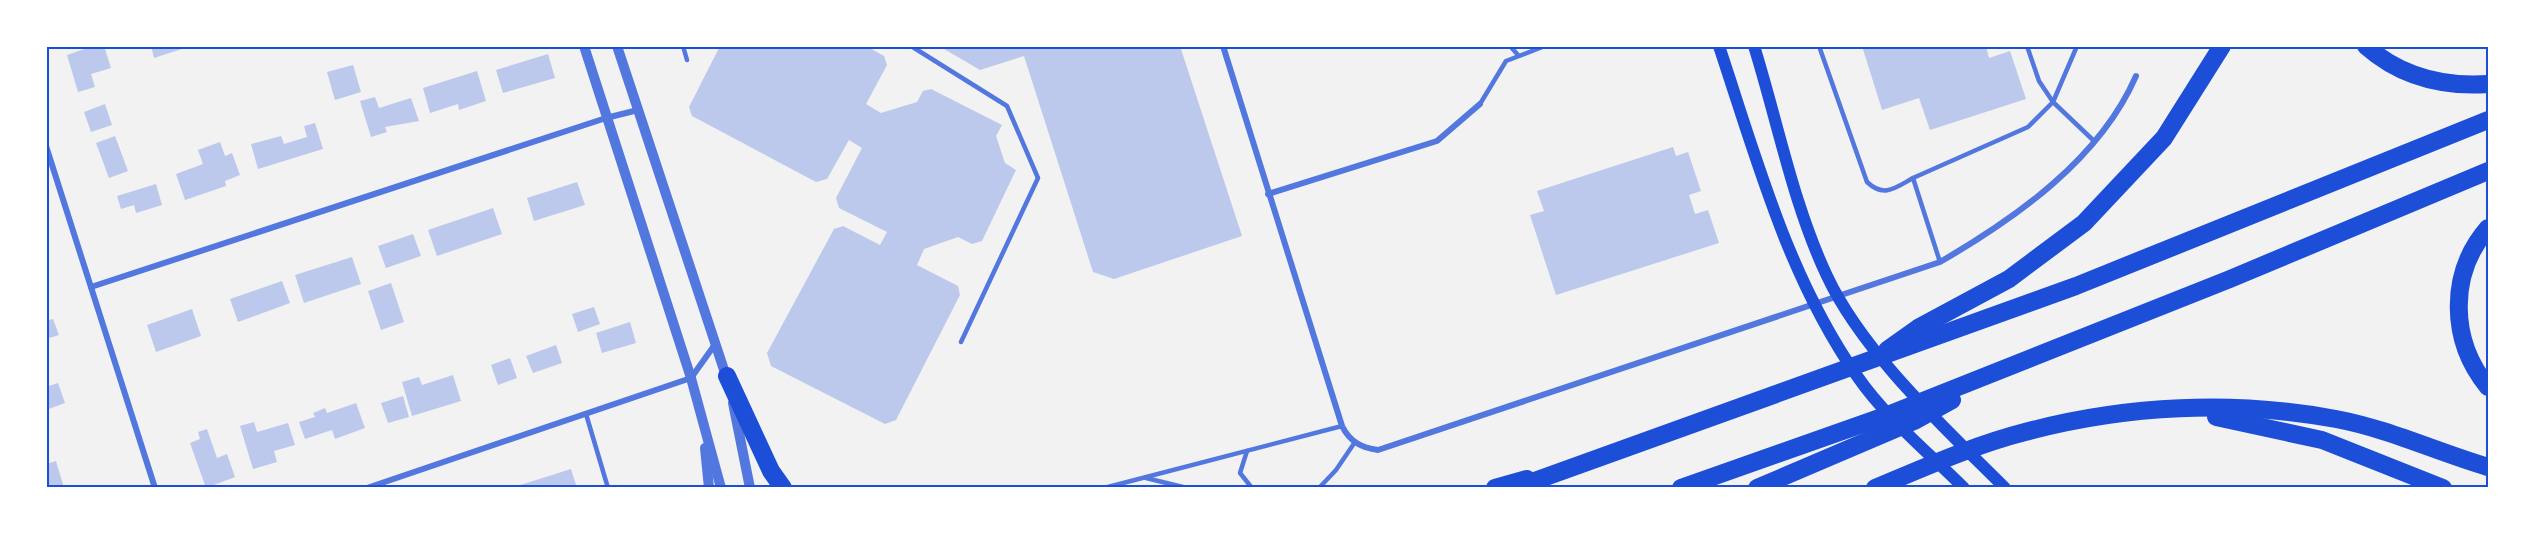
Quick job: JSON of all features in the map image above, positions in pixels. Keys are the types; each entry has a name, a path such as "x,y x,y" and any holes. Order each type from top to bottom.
{"highway":[{"path":"1870,362 1918,327 2009,279 2084,223 2164,138 2222,46"},
{"path":"2366,46 2398,68 2428,80 2455,86 2488,84"},
{"path":"1515,488 2076,286 2488,120"},
{"path":"1681,488 1885,416 2230,279 2488,171"},
{"path":"2488,228 2466,263 2458,304 2469,358 2488,387"},
{"path":"1757,488 1914,421 2024,361"},
{"path":"727,376 771,471 783,488"},
{"path":"1875,488 2022,432 2072,420 2136,409 2268,408 2390,433 2488,467"},
{"path":"2136,409 2230,418 2322,440 2443,488"},
{"path":"1495,488 1581,464"}],"main road":[{"path":"1719,46 1784,236 1807,292 1827,329 1858,378 1896,422 1964,488"},
{"path":"1754,46 1808,229 1827,278 1855,325 1934,416 2005,488"}],"street":[{"path":"584,46 691,378 721,488"},
{"path":"617,46 727,376 750,488"},
{"path":"1223,46 1342,426 1355,442 1365,448 1378,450 1940,262 1994,231 2043,192 2093,140 2126,99 2136,76"},
{"path":"1268,194 1437,141 1480,104"},
{"path":"91,287 606,118 638,110"},
{"path":"46,146 155,488"},
{"path":"367,488 691,378 716,343"},
{"path":"703,421 709,488"}],"lane":[{"path":"683,46 687,60"},
{"path":"911,46 1007,106 1038,178 961,342"},
{"path":"1510,46 1518,56"},
{"path":"1480,104 1506,61 1545,46"},
{"path":"1819,46 1867,182 1876,190 1887,192 1913,178 2028,127 2053,102 2077,46"},
{"path":"2027,46 2038,81 2053,102 2093,140"},
{"path":"1913,178 1940,262"},
{"path":"586,414 608,488"},
{"path":"1104,488 1342,426"},
{"path":"1319,488 1336,471 1355,442"},
{"path":"1247,452 1240,473 1252,488"},
{"path":"1143,478 1187,488"}],"building":[{"path":"93,46 104,46 111,68 91,74 95,87 78,92 67,55"},
{"path":"151,46 188,46 188,47 154,58"},
{"path":"720,46 866,46 884,56 887,65 866,104 881,113 917,102 923,91 931,89 1002,125 996,136 1005,163 1016,170 982,241 972,244 958,237 924,249 917,265 958,286 960,295 896,420 885,424 771,366 767,353 834,229 843,226 880,245 887,232 839,208 836,198 862,148 849,140 827,179 816,182 692,116 689,107"},
{"path":"939,46 1180,46 1242,236 1114,279 1093,272 1024,56 980,70"},
{"path":"1862,46 1986,46 1989,58 2010,51 2026,99 1930,130 1919,98 1882,110"},
{"path":"548,54 555,78 503,93 496,70"},
{"path":"353,65 361,92 335,100 327,72"},
{"path":"477,71 486,101 459,110 458,104 430,113 423,88"},
{"path":"375,97 379,108 411,98 419,121 385,127 387,132 371,137 360,101"},
{"path":"105,104 112,125 91,132 84,112"},
{"path":"315,123 323,149 258,169 251,144 281,136 284,144 307,137 304,126"},
{"path":"115,136 128,171 109,178 96,143"},
{"path":"220,142 225,156 232,153 240,175 225,181 226,186 185,200 176,174 203,164 198,150"},
{"path":"1673,147 1676,156 1688,152 1701,191 1689,195 1695,214 1708,210 1719,243 1556,295 1530,215 1544,211 1537,191"},
{"path":"577,182 585,205 534,221 527,198"},
{"path":"156,184 162,205 136,213 134,205 121,209 117,196"},
{"path":"493,208 502,234 437,256 428,230"},
{"path":"413,234 421,256 386,268 378,246"},
{"path":"352,257 361,284 304,303 295,275"},
{"path":"282,281 290,303 238,322 230,299"},
{"path":"391,283 404,322 381,330 368,291"},
{"path":"594,307 600,324 578,332 572,314"},
{"path":"192,309 201,336 156,352 147,325"},
{"path":"53,319 59,335 46,339 46,321"},
{"path":"630,322 636,343 602,353 596,333"},
{"path":"556,345 562,363 533,373 526,356"},
{"path":"510,358 517,378 498,385 491,365"},
{"path":"453,375 461,401 412,416 402,382 419,377 422,385"},
{"path":"58,383 65,403 46,410 46,387"},
{"path":"403,396 409,417 388,423 381,403"},
{"path":"356,403 365,428 335,439 332,430 305,439 299,422 315,417 313,413 325,408 327,413"},
{"path":"254,422 257,432 288,423 295,445 274,451 277,462 253,469 240,426"},
{"path":"207,429 217,458 227,454 235,477 206,488 190,443 200,439 198,432"},
{"path":"56,461 64,488 46,488 46,464"},
{"path":"571,469 577,488 514,488 514,487"}]}
